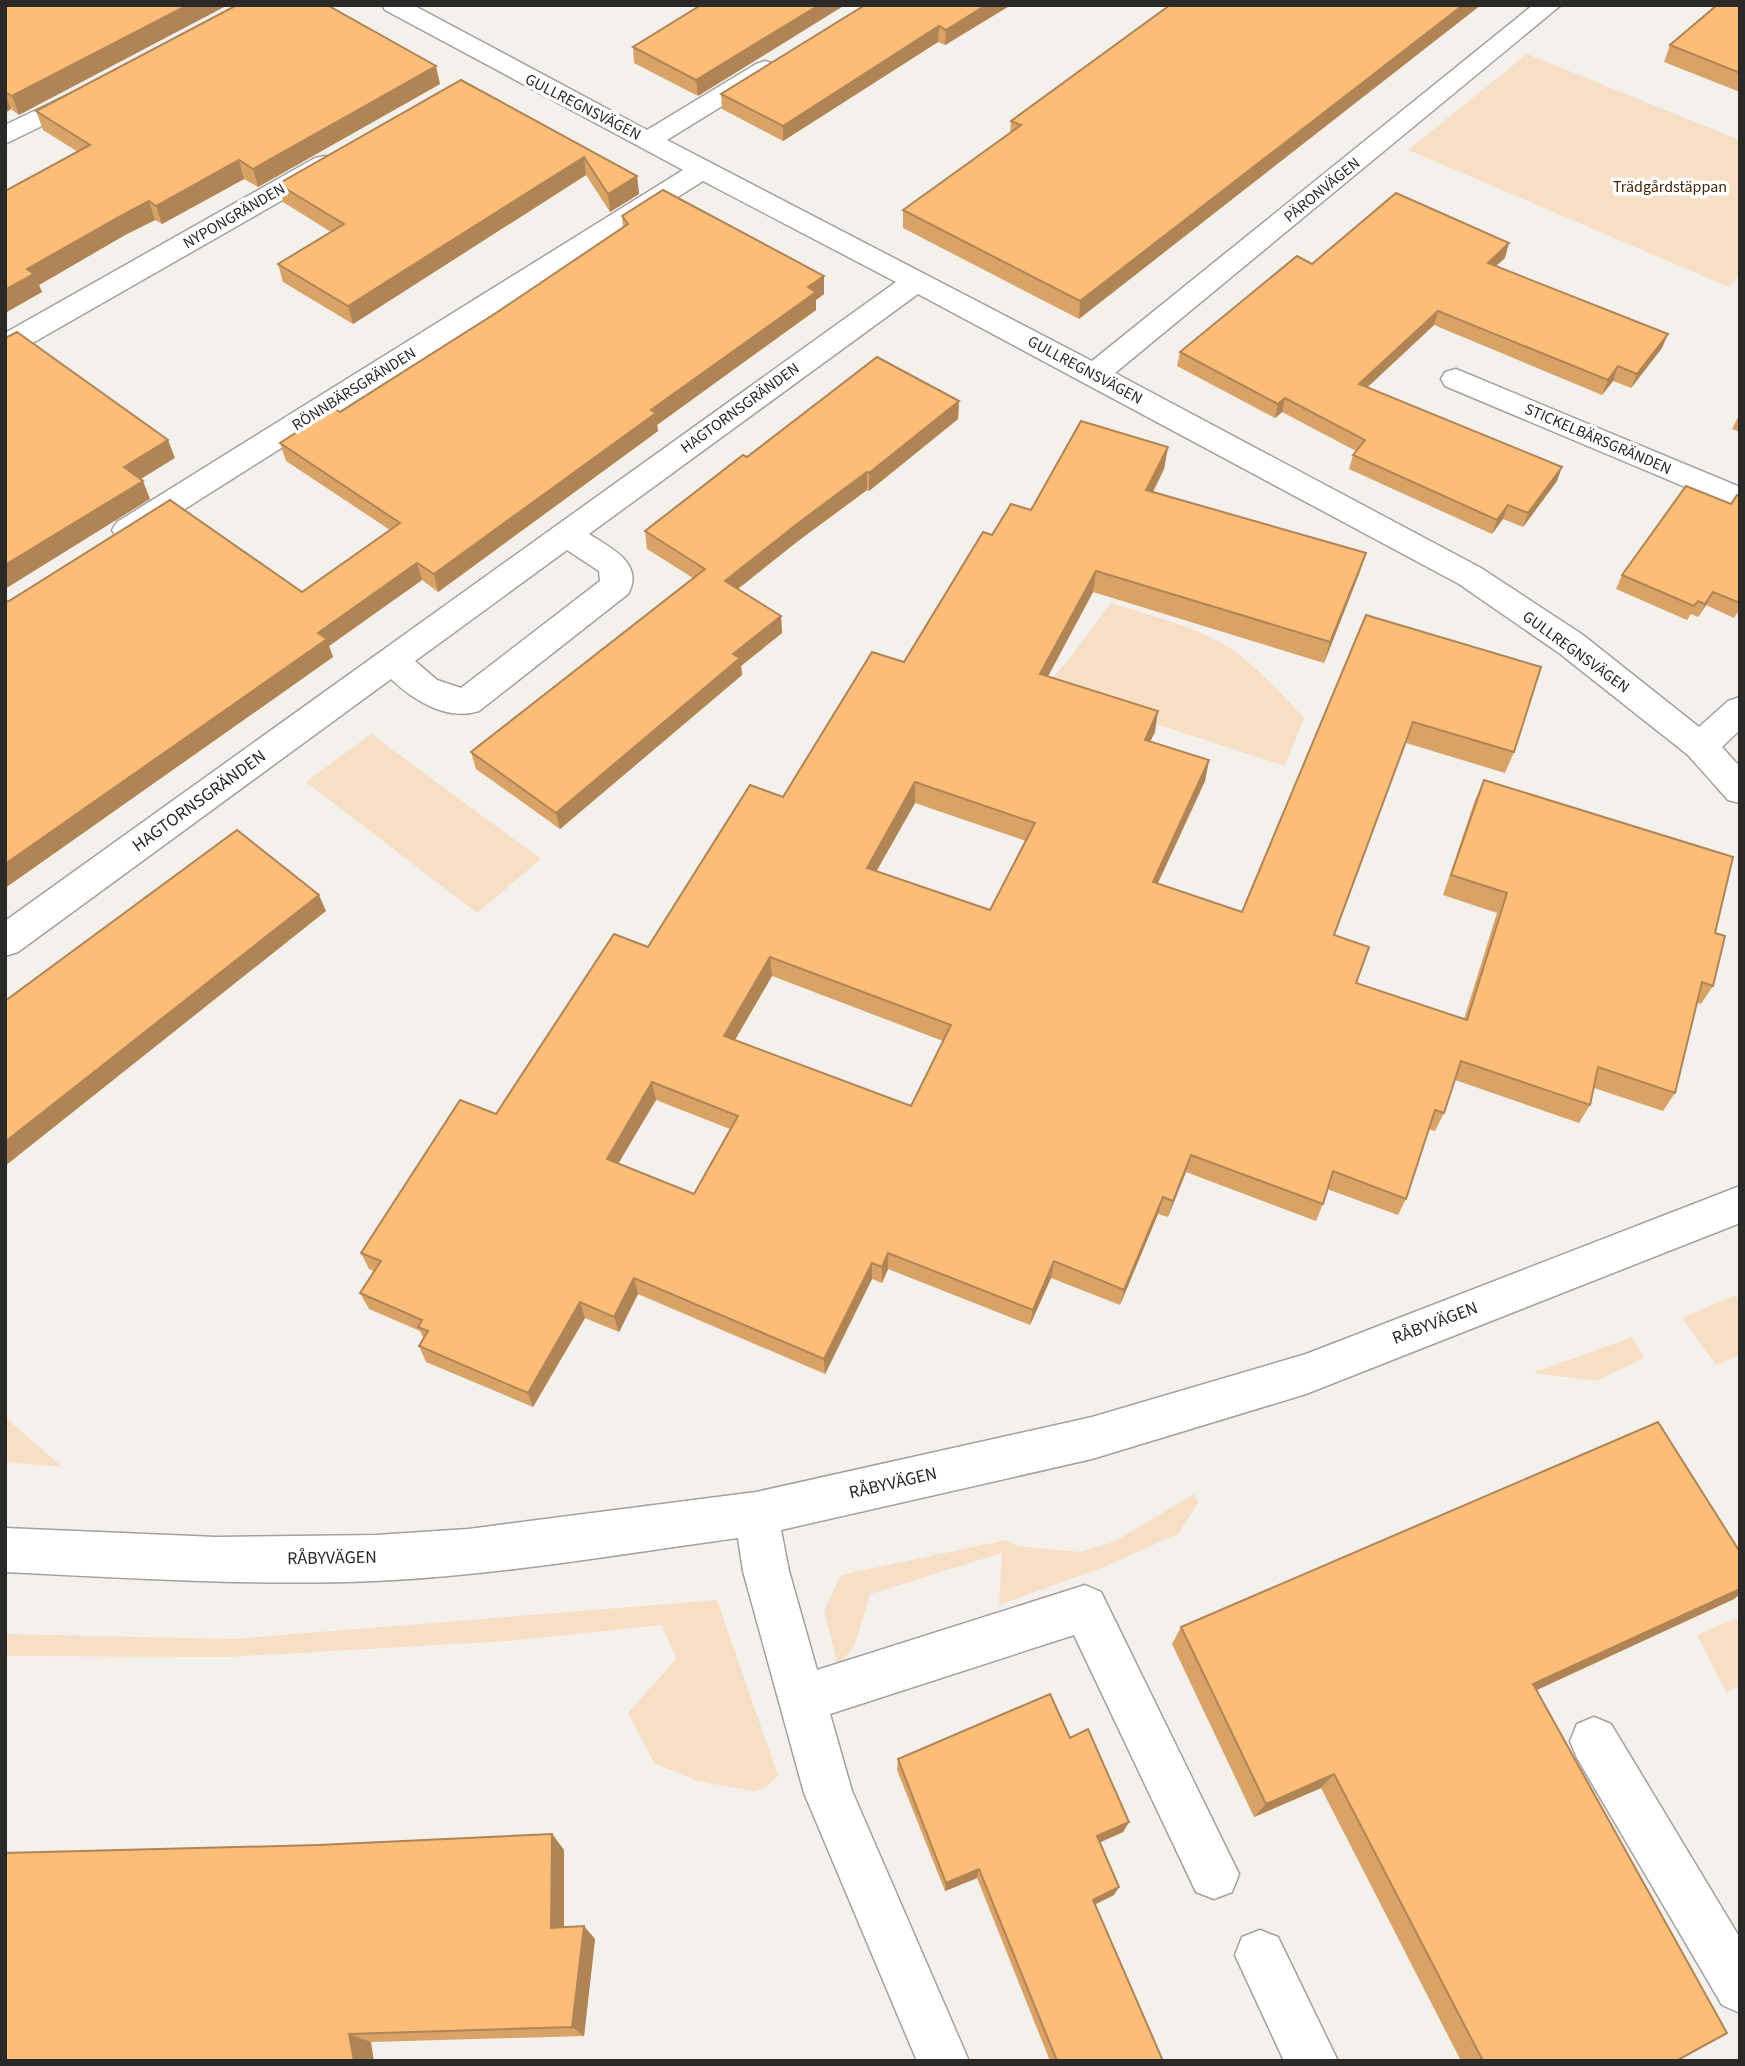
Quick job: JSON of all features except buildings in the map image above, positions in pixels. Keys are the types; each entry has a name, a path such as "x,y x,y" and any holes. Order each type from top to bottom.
{"street":[{"name":"GULLREGNSVÄGEN","path":"394,5 488,71 648,141 1094,374 1470,576 1571,644 1700,746 1740,790"},
{"name":"PÄRONVÄGEN","path":"1094,374 1545,6"},
{"path":"648,141 789,54"},
{"path":"5,136 109,81"},
{"name":"NYPONGRÄNDEN","path":"5,346 350,150"},
{"name":"RÖNNBÄRSGRÄNDEN","path":"106,544 702,170"},
{"name":"HAGTORNSGRÄNDEN","path":"5,942 915,282"},
{"name":"STICKELBÄRSGRÄNDEN","path":"1456,379 1740,499"},
{"path":"393,660 441,699 467,702 616,586 617,572 610,563 566,535"},
{"path":"1700,746 1740,710"},
{"name":"RÅBYVÄGEN","path":"5,1550 216,1560 376,1558 468,1551 756,1514 1092,1438 1306,1374 1740,1204"},
{"path":"756,1514 766,1571 828,1793 943,2061"},
{"path":"803,1699 1085,1608 1214,1874"},
{"path":"1594,1741 1740,1987"},
{"path":"1260,1955 1312,2061"}],"green space":[{"name":"Trädgårdstäppan","path":"1527,54 1740,140 1740,275 1729,287 1408,150"},
{"path":"1111,603 1215,639 1239,654 1258,671 1304,718 1285,766 1044,687 1070,658"},
{"path":"371,734 541,859 477,913 306,782"},
{"path":"1735,1295 1740,1301 1740,1355 1716,1365 1682,1318"},
{"path":"1632,1337 1644,1358 1596,1381 1533,1373"},
{"path":"5,1417 62,1467 5,1462"},
{"path":"1194,1494 1198,1503 1178,1534 1106,1566 999,1605 1002,1553 870,1594 854,1647 838,1665 824,1611 841,1575 1006,1540 1017,1546 1080,1552 1114,1542"},
{"path":"717,1600 778,1776 765,1788 753,1791 697,1781 654,1763 628,1713 676,1659 662,1625 509,1641 227,1657 5,1656 5,1634 233,1639"},
{"path":"1736,1618 1740,1623 1740,1686 1726,1692 1697,1635"}]}
